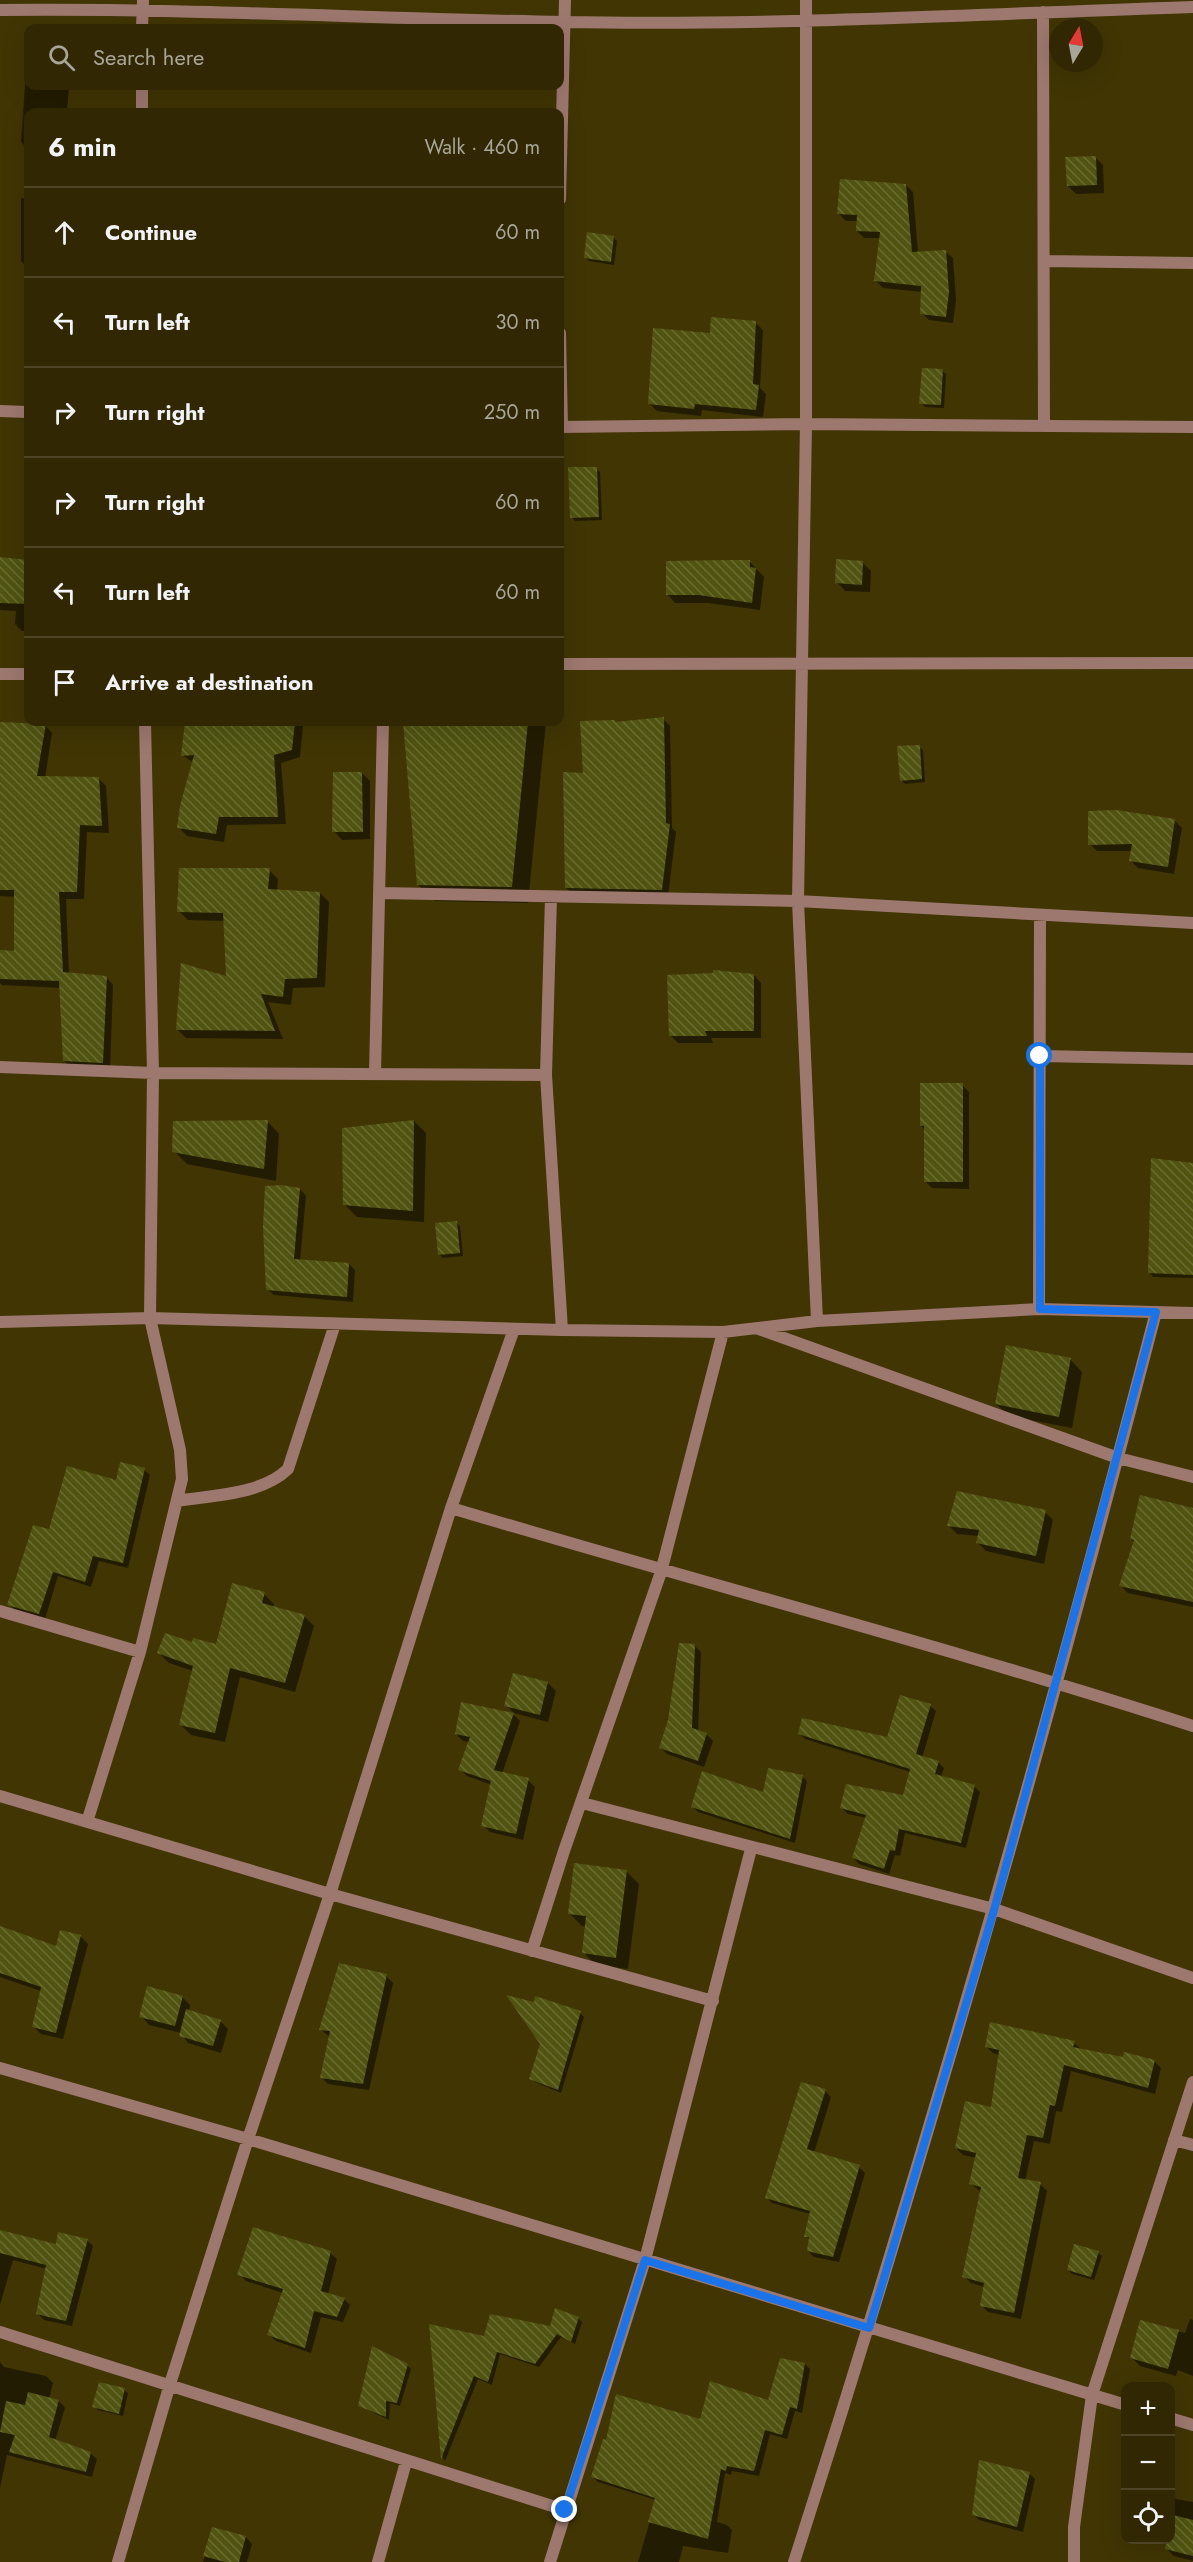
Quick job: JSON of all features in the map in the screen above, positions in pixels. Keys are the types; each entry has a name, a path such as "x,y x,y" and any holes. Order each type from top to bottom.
{"street":[{"path":"564,22 565,0"},
{"path":"806,0 806,424 800,663 798,901 817,1322"},
{"path":"142,4 142,24"},
{"path":"0,10 142,4 564,22 806,23 1193,7"},
{"path":"1043,12 1044,426"},
{"path":"142,90 142,108"},
{"path":"562,90 562,108"},
{"path":"1044,261 1193,263"},
{"path":"0,411 24,412"},
{"path":"564,427 806,424 1193,427"},
{"path":"564,664 1193,663"},
{"path":"0,674 24,674"},
{"path":"87,1822 140,1652 182,1479 180,1450 150,1318 153,1073 145,726"},
{"path":"375,1074 381,893 383,726"},
{"path":"381,893 798,901 1193,923"},
{"path":"551,897 546,1075 562,1330"},
{"path":"1040,915 1040,1309"},
{"path":"1040,1056 1193,1059"},
{"path":"0,1067 153,1073 546,1075"},
{"path":"0,1322 150,1318 514,1329 723,1332 817,1322 1040,1309 1193,1313"},
{"path":"794,2562 869,2328 994,1910 1156,1312"},
{"path":"177,1501 259,1487 277,1480 288,1469 334,1324"},
{"path":"755,1328 1118,1458 1193,1477"},
{"path":"118,2562 170,2384 248,2139 330,1894 451,1508 514,1329"},
{"path":"532,1951 564,1851 662,1572 723,1332"},
{"path":"451,1508 662,1572 1055,1682 1193,1726"},
{"path":"0,1611 140,1652"},
{"path":"0,1796 330,1894 712,2001"},
{"path":"582,1803 994,1910 1193,1978"},
{"path":"550,2562 645,2260 752,1849"},
{"path":"0,2068 248,2139 1121,2404"},
{"path":"1074,2562 1074,2527 1092,2395 1193,2082"},
{"path":"1174,2140 1193,2145"},
{"path":"0,2332 170,2384 406,2462 565,2510"},
{"path":"1175,2420 1193,2425"},
{"path":"378,2562 406,2462"}],"building":[{"path":"1096,156 1097,185 1067,186 1065,157"},
{"path":"840,179 906,184 912,252 946,250 949,292 946,317 920,314 921,286 874,281 880,232 856,231 857,215 837,214"},
{"path":"587,232 614,236 611,262 584,258"},
{"path":"711,317 756,321 753,384 759,385 756,410 695,404 694,409 648,404 653,328 710,333"},
{"path":"922,368 943,369 941,405 919,404"},
{"path":"568,467 597,467 599,517 570,518"},
{"path":"0,557 24,560 24,604 0,603"},
{"path":"836,559 863,561 862,585 835,583"},
{"path":"750,560 750,567 756,568 752,603 699,595 666,595 666,561"},
{"path":"664,717 666,823 670,824 662,890 565,888 563,772 583,773 580,721 615,720 615,722"},
{"path":"0,722 24,723 24,726 46,726 37,776 99,777 102,826 80,825 77,892 59,892 63,972 107,976 103,1063 63,1061 59,981 0,979 0,950 14,951 14,890 0,890"},
{"path":"185,726 295,726 292,750 274,755 278,817 219,817 216,834 177,828 180,806 194,755 181,756"},
{"path":"403,726 528,726 512,887 417,885"},
{"path":"920,745 922,779 900,781 897,746"},
{"path":"333,772 362,772 363,832 332,832"},
{"path":"1116,810 1175,819 1168,867 1129,861 1132,844 1088,845 1088,811"},
{"path":"179,868 270,868 268,889 320,892 317,978 285,979 283,997 261,994 275,1031 176,1030 181,963 226,976 223,913 177,912"},
{"path":"713,970 754,974 754,1031 705,1031 707,1036 669,1036 667,975 713,973"},
{"path":"920,1083 963,1083 963,1182 924,1182 924,1126 920,1126"},
{"path":"268,1120 264,1169 172,1152 173,1121"},
{"path":"414,1120 413,1211 343,1205 342,1128"},
{"path":"1151,1158 1193,1163 1193,1275 1148,1273"},
{"path":"281,1185 300,1188 294,1259 349,1263 347,1297 266,1290 263,1227 265,1186"},
{"path":"457,1221 460,1253 438,1255 435,1223"},
{"path":"1006,1345 1071,1358 1059,1417 995,1404"},
{"path":"120,1462 145,1468 123,1563 93,1556 85,1582 53,1572 39,1614 7,1605 33,1525 49,1529 67,1466 116,1480"},
{"path":"957,1491 1046,1510 1036,1556 976,1543 979,1530 947,1526"},
{"path":"1140,1495 1193,1508 1193,1602 1119,1586 1134,1540 1130,1539"},
{"path":"232,1583 265,1592 262,1603 305,1615 285,1683 230,1668 215,1733 179,1725 193,1666 157,1653 165,1633 192,1642 193,1638 216,1644"},
{"path":"679,1643 695,1644 692,1728 707,1733 698,1761 659,1748 668,1720"},
{"path":"513,1673 548,1682 540,1715 504,1706"},
{"path":"900,1695 931,1704 916,1754 939,1761 935,1774 975,1785 961,1843 899,1829 895,1851 890,1850 884,1869 852,1858 866,1815 840,1808 846,1784 903,1795 910,1769 798,1734 802,1718 887,1737"},
{"path":"461,1702 514,1713 494,1770 529,1778 516,1834 481,1826 491,1781 458,1770 470,1737 455,1734"},
{"path":"768,1768 803,1775 790,1839 691,1807 702,1771 763,1792"},
{"path":"574,1863 627,1870 616,1958 582,1953 586,1916 568,1914"},
{"path":"0,1926 56,1946 60,1930 81,1935 56,2033 32,2027 41,1987 0,1973"},
{"path":"339,1963 387,1974 363,2084 320,2078 330,2031 319,2030"},
{"path":"147,1986 183,1996 175,2026 139,2017"},
{"path":"506,1995 534,2002 535,1996 581,2011 558,2090 529,2079 540,2044"},
{"path":"186,2009 221,2020 213,2046 179,2036"},
{"path":"990,2022 1075,2041 1073,2047 1123,2057 1124,2052 1155,2060 1148,2088 1064,2065 1055,2106 1050,2105 1043,2138 1027,2135 1018,2178 1041,2182 1014,2313 980,2306 984,2283 962,2277 981,2187 969,2184 976,2153 955,2148 965,2101 991,2107 999,2050 985,2047"},
{"path":"801,2082 826,2089 807,2149 860,2165 833,2257 807,2251 809,2237 804,2237 810,2211 765,2198"},
{"path":"253,2227 331,2251 321,2291 345,2298 337,2317 314,2311 305,2348 267,2335 283,2289 237,2275"},
{"path":"0,2230 56,2244 58,2232 88,2239 66,2321 36,2314 46,2265 0,2253"},
{"path":"1074,2244 1099,2251 1091,2277 1067,2270"},
{"path":"555,2308 579,2317 571,2342 557,2334 535,2364 497,2352 488,2382 474,2376 441,2459 429,2324 484,2336 490,2314 550,2326"},
{"path":"1140,2320 1179,2330 1168,2369 1130,2358"},
{"path":"372,2346 408,2364 397,2403 386,2401 386,2417 358,2406"},
{"path":"780,2358 805,2363 797,2409 790,2407 782,2435 765,2430 754,2471 727,2466 726,2471 721,2469 708,2539 648,2522 655,2498 591,2477 603,2439 606,2440 616,2394 700,2419 710,2381 768,2400"},
{"path":"99,2382 125,2388 119,2414 92,2407"},
{"path":"28,2392 59,2400 49,2437 91,2452 86,2472 9,2452 15,2435 0,2432 6,2401 25,2405"},
{"path":"979,2460 1030,2472 1017,2527 972,2515"},
{"path":"1175,2516 1193,2520 1193,2556 1165,2549 1166,2544 1175,2544"},
{"path":"212,2527 246,2536 239,2562 225,2562 203,2556"}],"route":[{"path":"565,2510 645,2260 869,2328 994,1910 1156,1312 1040,1309 1040,1056"}]}
